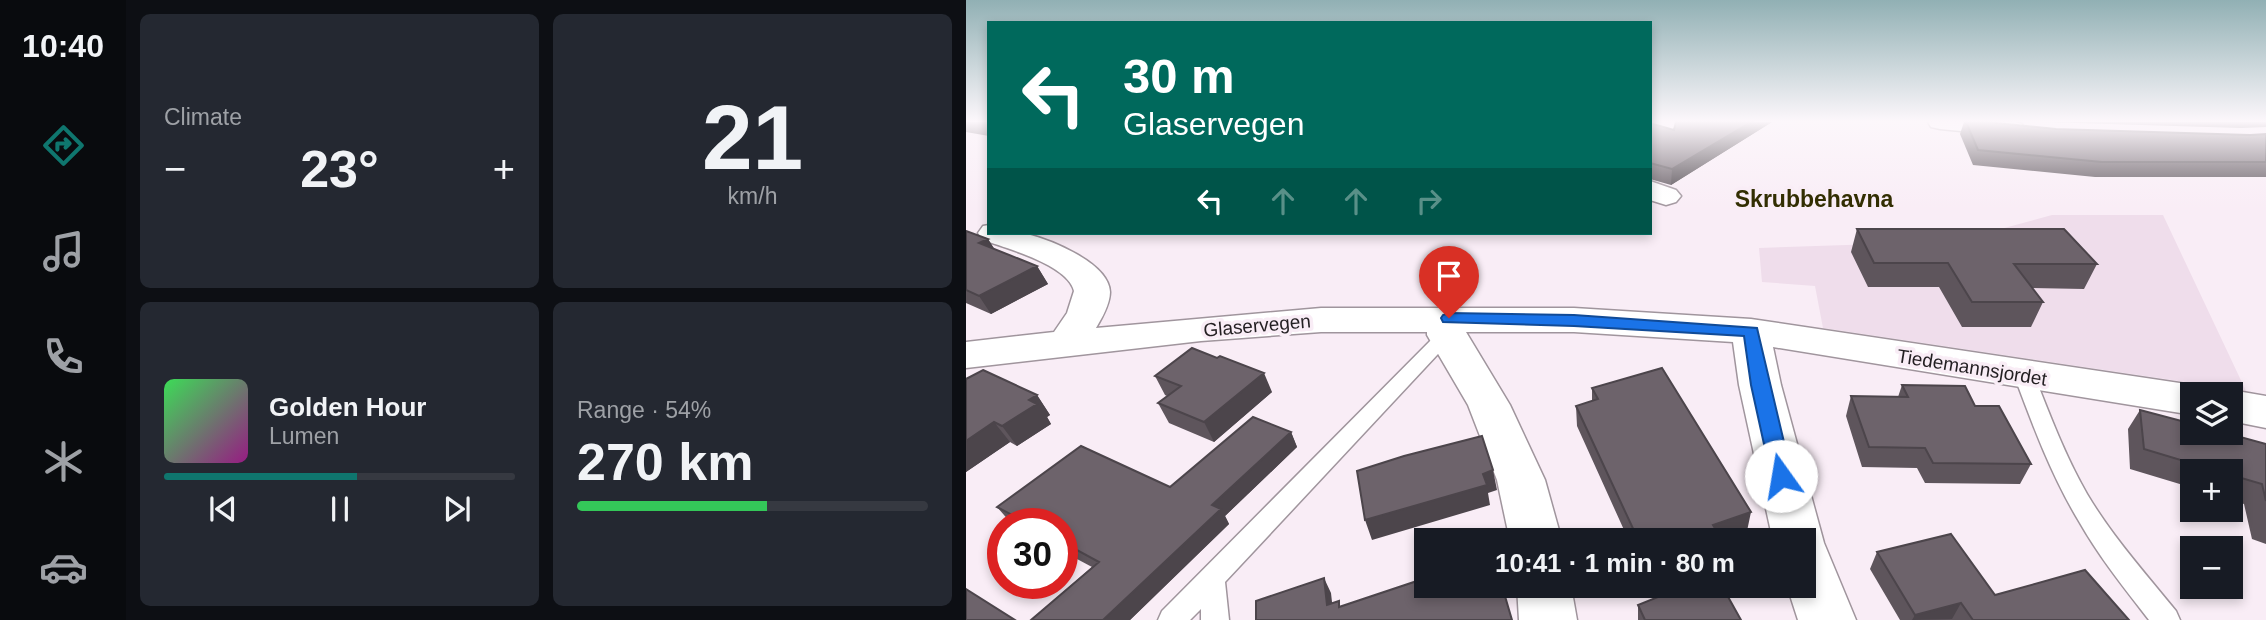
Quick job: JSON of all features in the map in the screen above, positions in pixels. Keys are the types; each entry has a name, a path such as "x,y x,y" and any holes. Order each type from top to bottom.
{"street":[{"path":"966,223 987,231"},
{"path":"999,235 1041,251 1088,278 1092,290 1085,314 1066,345"},
{"name":"Glaservegen","path":"966,355 1321,320 1447,327 1587,321 1751,331"},
{"path":"1447,327 1489,405 1521,480 1533,528"},
{"path":"1751,331 1760,385 1796,528"},
{"name":"Tiedemannsjordet","path":"1751,331 2180,398"},
{"path":"2243,407 2266,412"},
{"path":"1816,589 1827,620"},
{"path":"1545,598 1548,620"}],"lane":[{"path":"1172,620 1447,327"},
{"path":"2024,375 2045,432 2080,502 2115,556 2166,620"},
{"path":"1212,578 1215,620"}],"shaded area":[{"path":"2052,215 2163,215 2242,382 2186,382 1823,328 1815,286 1762,282 1759,248 1938,242 1982,234"}],"building":[{"path":"1652,151 1702,151 1672,169 1652,164"},
{"path":"1988,151 2266,151 2266,162 2102,162"},
{"path":"1857,229 2064,229 2097,264 2014,264 2043,302 1972,302 1948,263 1874,263"},
{"path":"966,231 988,239 979,243 1037,266 979,296 966,290"},
{"path":"1192,348 1264,373 1204,422 1158,403 1181,386 1155,376"},
{"path":"1662,368 1751,512 1713,525 1715,528 1633,528 1576,406 1598,399 1592,388"},
{"path":"983,370 1037,395 1029,400 1037,404 1002,426 994,422 966,441 966,379"},
{"path":"1902,385 1965,386 1975,406 1999,406 2031,464 1933,463 1925,448 1869,447 1851,396 1908,397"},
{"path":"2140,410 2180,421 2180,445 2243,445 2243,438 2266,444 2266,501 2262,484 2243,478 2243,459 2180,460 2144,449"},
{"path":"1253,417 1291,432 1212,505 1221,509 1103,620 1031,620 1056,599 1078,599 1078,580 1099,562 1078,551 1078,508 997,507 1081,446 1170,487"},
{"path":"1482,436 1493,470 1483,474 1487,485 1365,520 1357,471"},
{"path":"1951,534 1995,595 2085,570 2129,620 1973,620 1961,603 1915,615 1877,552"},
{"path":"1324,578 1327,605 1339,601 1339,607 1414,582 1414,598 1506,598 1512,620 1256,620 1256,601"},
{"path":"966,589 1015,620 966,620"},
{"path":"1656,598 1729,598 1741,620 1645,620 1638,605"}],"district":[{"name":"Skrubbehavna","path":"1814,199"}],"route":[{"path":"1449,318 1574,320 1751,331 1760,385 1781,476"}]}
